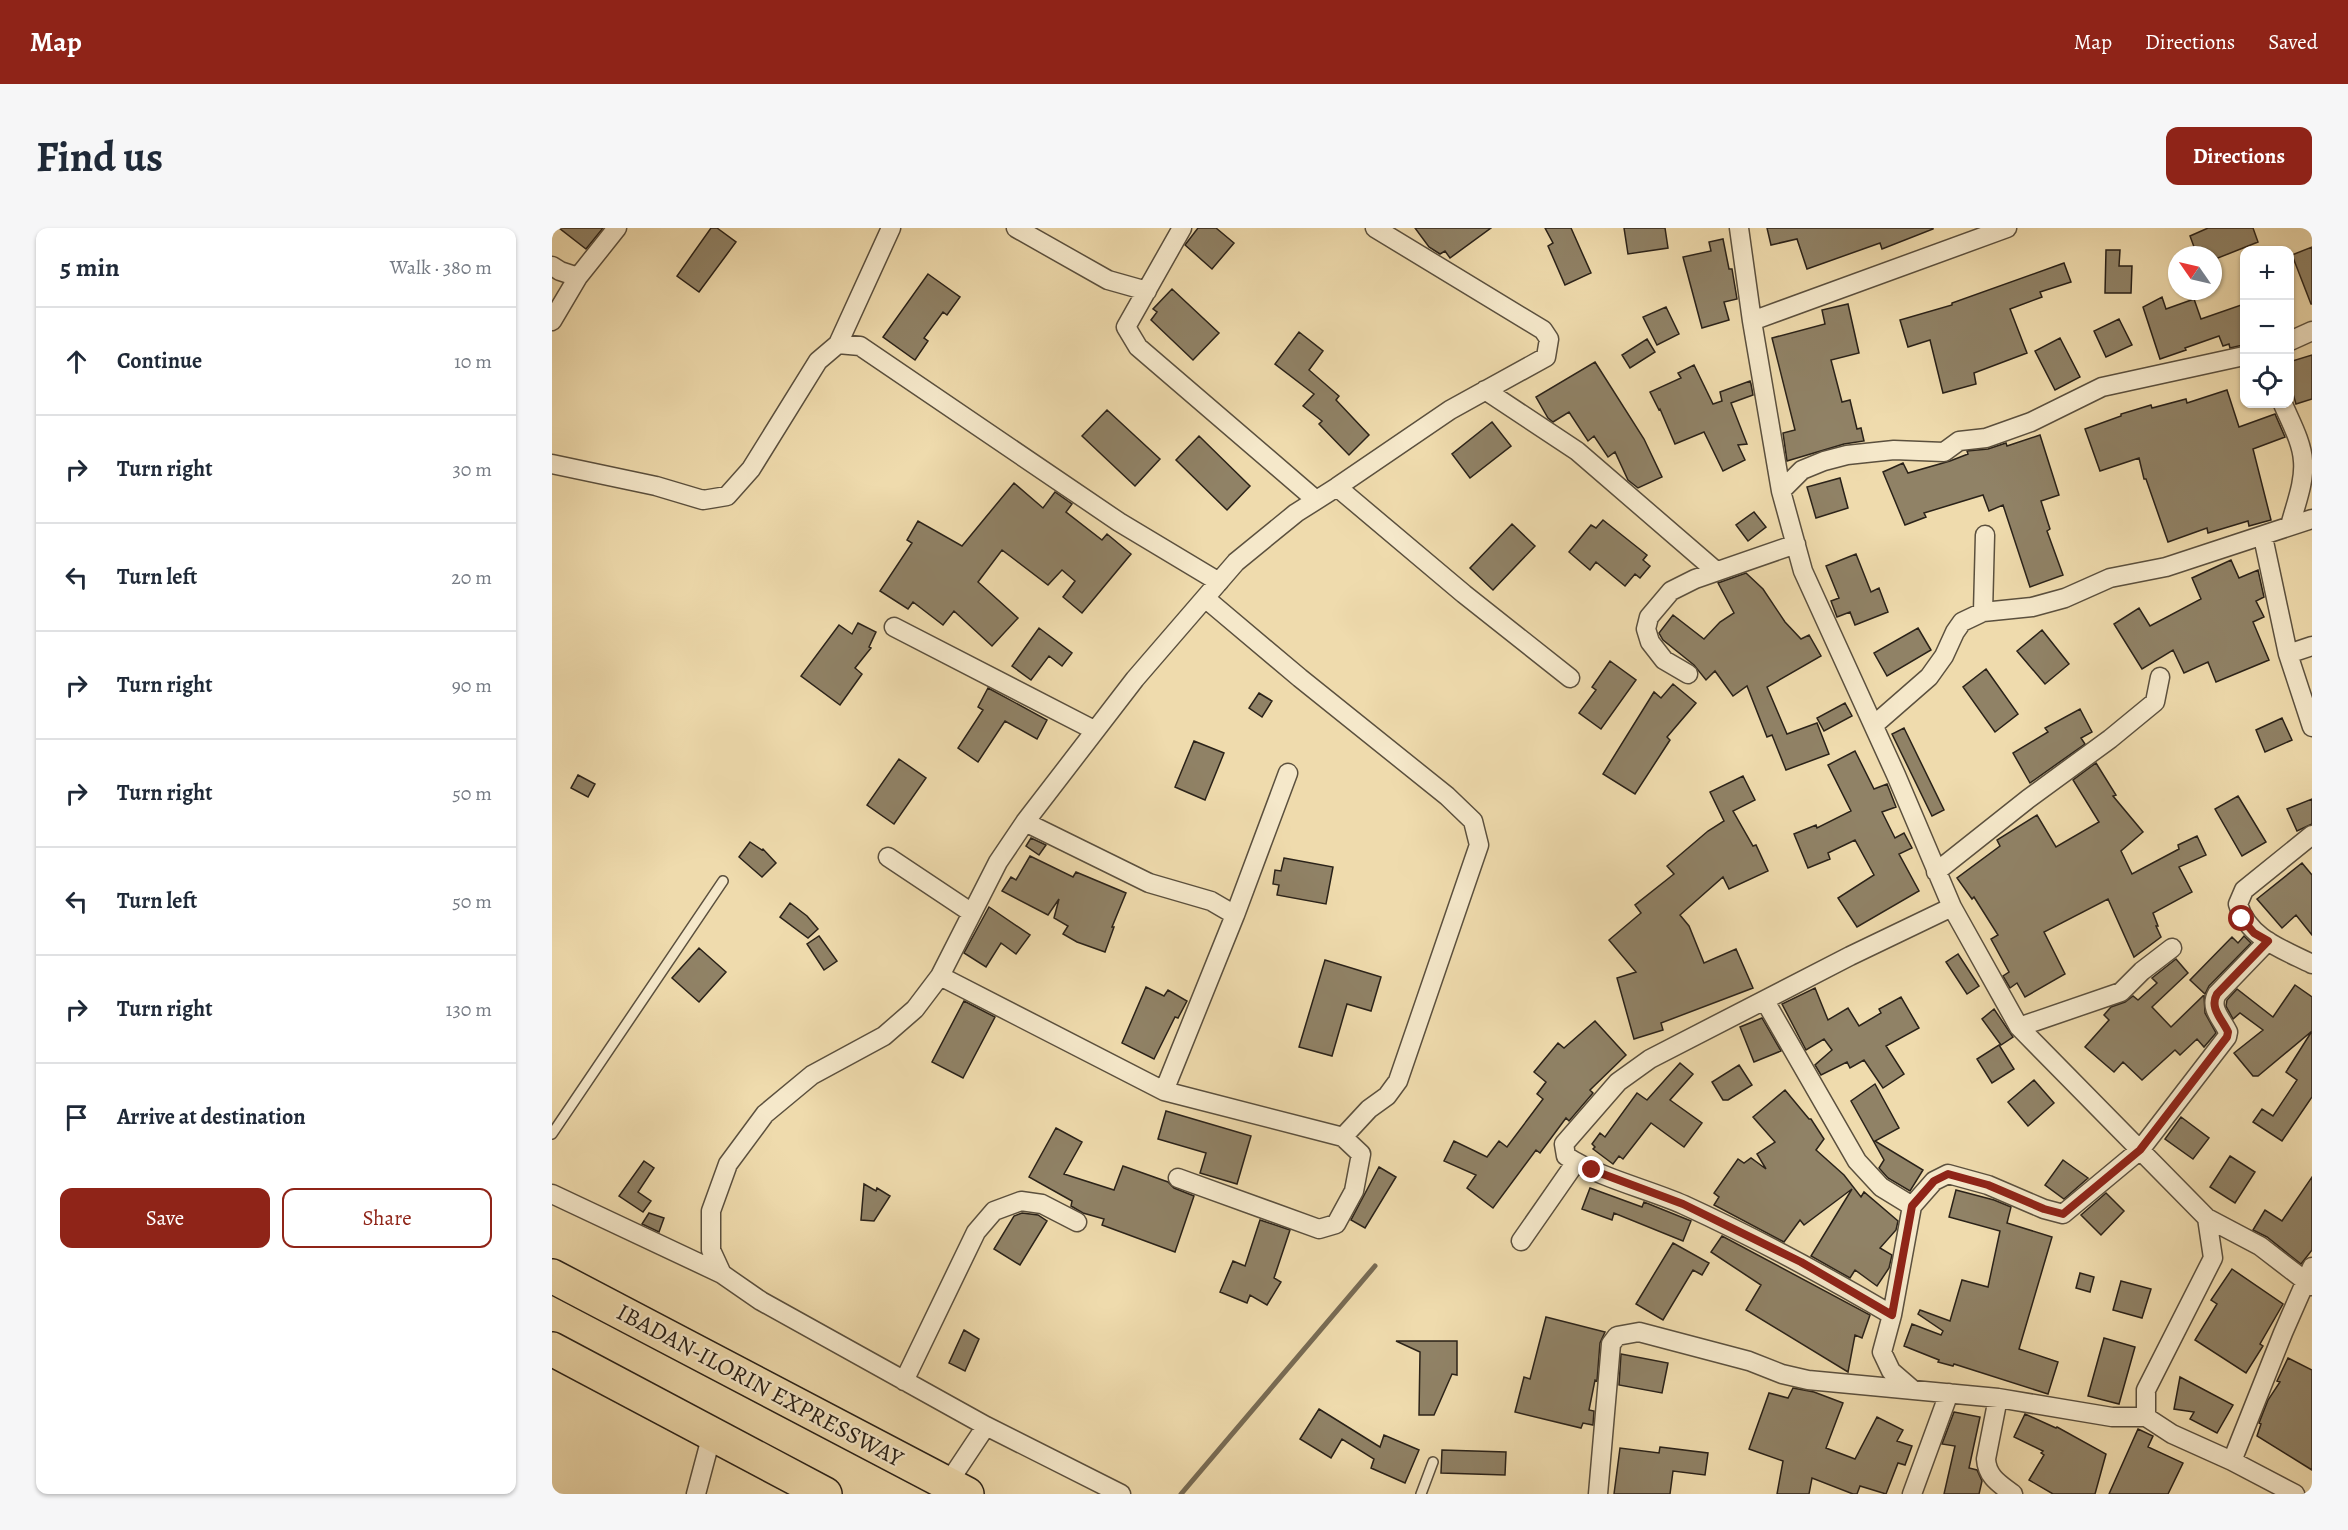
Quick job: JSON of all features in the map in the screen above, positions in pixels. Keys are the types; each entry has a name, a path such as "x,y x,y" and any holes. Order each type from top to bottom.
{"highway":[{"name":"IBADAN-ILORIN EXPRESSWAY","path":"552,1276 957,1489"},
{"path":"552,1349 825,1494"}],"street":[{"path":"552,321 578,277 617,228"},
{"path":"552,464 656,486 703,500 727,496 751,470 818,361 838,344 891,228"},
{"path":"1016,228 1108,280 1147,291"},
{"path":"1182,228 1126,327 1138,347 1316,500"},
{"path":"722,1274 711,1250 711,1211 728,1164 765,1114 813,1075 884,1036 915,1009 940,976 998,862 1025,822 1135,679 1236,562 1296,513 1450,410 1546,357 1550,339 1543,330 1375,228"},
{"path":"1739,228 1752,321 1781,491 1803,571 1874,725 1952,907 2019,1027 2207,1218 2260,1246 2310,1277 2232,1461"},
{"path":"1752,321 2007,228"},
{"path":"552,266 560,272 578,277"},
{"path":"2294,339 2312,331"},
{"path":"838,344 860,346 1119,522 1219,582"},
{"path":"1781,491 1802,470 1824,461 1847,455 1894,450 1944,452 1959,441 1986,438 2031,422 2102,387 2240,357"},
{"path":"1485,390 1577,451 1716,571"},
{"path":"2285,408 2296,434 2303,462 2301,481 2290,526"},
{"path":"1337,487 1464,594 1570,678"},
{"path":"1874,725 1929,677 1944,656 1954,632 1962,622 1983,612 2032,608 2065,598 2110,578 2166,567 2312,519"},
{"path":"1983,612 1985,535"},
{"path":"2263,537 2288,654 2312,727"},
{"path":"1688,674 1664,660 1650,642 1646,629 1649,617 1671,591 1695,579 1796,544"},
{"path":"1205,598 1299,678 1447,796 1473,820 1479,845 1398,1082 1387,1096 1369,1109 1343,1137"},
{"path":"894,627 1094,730"},
{"path":"2288,654 2312,646"},
{"path":"1936,872 2155,702 2160,677"},
{"path":"1164,1091 1235,915 1288,773"},
{"path":"1025,822 1149,883 1211,901 1235,915"},
{"path":"2312,835 2244,890 2238,904 2242,919 2254,933 2312,964"},
{"path":"888,857 972,913"},
{"path":"1892,1315 1790,1256 1683,1204 1576,1162 1566,1156 1564,1144 1618,1082 1650,1059 1850,956 1952,907"},
{"path":"1913,1390 1891,1371 1882,1352 1892,1315 1912,1206 1934,1181 1948,1174 1988,1185 2044,1209 2063,1214 2140,1150 2227,1037 2227,1029 2213,1007 2213,1001 2268,941"},
{"path":"2019,1027 2121,992 2142,971 2172,948"},
{"path":"940,976 1164,1091 1343,1137 1361,1154 1354,1191 1336,1224 1319,1228 1178,1178"},
{"path":"1765,1001 1857,1161 1881,1187 1912,1206"},
{"path":"1521,1241 1576,1162"},
{"path":"552,1194 722,1274 761,1301 986,1426 1121,1494"},
{"path":"904,1380 976,1232 994,1211 1021,1201 1042,1204 1077,1222"},
{"path":"2146,1417 2146,1390 2213,1258 2207,1218"},
{"path":"1598,1494 1608,1357 1611,1344 1617,1336 1639,1332 1749,1361 1782,1374 1808,1380 1998,1398 2112,1417 2146,1417 2172,1434 2232,1461 2295,1494"},
{"path":"1912,1494 1949,1394"},
{"path":"1998,1398 1986,1469 1994,1479 2013,1494"},
{"path":"957,1489 986,1426"},
{"path":"696,1494 712,1434"}],"lane":[{"path":"552,1134 723,881"},
{"path":"1421,1494 1432,1462"}],"building":[{"path":"559,228 603,228 586,249"},
{"path":"711,228 717,228 736,242 699,292 677,276"},
{"path":"1198,228 1216,228 1234,243 1212,269 1185,245"},
{"path":"1415,228 1491,228 1450,258 1445,251 1440,254 1429,247"},
{"path":"1545,228 1571,228 1591,273 1565,285 1548,246 1553,243"},
{"path":"1624,228 1665,228 1668,248 1628,254"},
{"path":"1767,228 1933,229 1882,249 1880,243 1807,269 1797,239 1771,245"},
{"path":"2208,228 2253,228 2258,242 2240,246 2240,249 2222,256 2222,246 2194,246 2190,236"},
{"path":"1723,239 1729,269 1732,269 1737,299 1724,302 1729,320 1702,328 1683,257 1711,251 1709,242"},
{"path":"2312,247 2312,304 2294,260 2294,254"},
{"path":"2106,250 2120,250 2119,266 2132,266 2131,293 2105,293"},
{"path":"2064,263 2071,282 2040,292 2042,297 2010,309 2027,353 1974,373 1976,384 1943,393 1930,340 1908,347 1900,320 1952,305 1952,303"},
{"path":"928,274 960,297 947,315 943,312 924,338 928,341 915,360 883,337"},
{"path":"1172,289 1219,333 1193,360 1151,320 1157,312 1153,309"},
{"path":"2162,297 2166,309 2194,300 2201,319 2240,305 2240,346 2230,348 2229,344 2223,346 2219,336 2160,359 2143,307"},
{"path":"1848,304 1859,353 1831,360 1842,402 1850,400 1857,429 1861,428 1864,441 1844,444 1787,461 1783,433 1795,430 1772,338 1825,324 1822,310"},
{"path":"1666,307 1679,334 1657,345 1643,317"},
{"path":"2119,319 2132,345 2106,357 2094,331"},
{"path":"1299,332 1323,351 1309,370 1339,396 1336,400 1369,435 1349,455 1319,424 1322,421 1303,406 1314,394 1275,364"},
{"path":"2060,338 2080,377 2055,390 2035,351"},
{"path":"1647,339 1655,352 1630,368 1622,355"},
{"path":"2312,355 2312,399 2296,404 2294,397 2294,360"},
{"path":"1595,362 1644,439 1662,477 1638,488 1628,480 1615,452 1608,457 1594,436 1588,441 1569,412 1553,422 1548,418 1536,397"},
{"path":"1694,365 1713,404 1722,401 1720,392 1750,381 1751,384 1753,395 1731,403 1747,444 1738,445 1745,460 1723,471 1704,432 1675,444 1650,392 1681,378 1678,373"},
{"path":"2227,390 2239,427 2275,414 2285,437 2253,449 2271,520 2249,526 2248,521 2208,533 2207,528 2168,542 2146,479 2144,479 2139,458 2100,471 2085,429 2151,405 2152,408 2186,399 2187,403"},
{"path":"1107,410 1160,459 1135,486 1082,436"},
{"path":"1492,422 1511,446 1470,478 1452,454"},
{"path":"2040,435 2059,495 2041,501 2050,529 2047,531 2063,575 2030,587 2003,505 1989,511 1983,495 1924,513 1926,517 1905,525 1883,472 1903,463 1908,473 1950,461 1968,454 1967,451 1988,449 2006,443 2007,446"},
{"path":"1199,436 1250,486 1227,510 1176,460"},
{"path":"1840,478 1848,508 1816,518 1807,487"},
{"path":"1014,483 1043,508 1055,492 1072,504 1066,512 1102,540 1107,534 1131,554 1082,613 1063,597 1075,581 1062,570 1048,585 1002,550 978,582 1018,618 992,646 954,611 943,625 913,602 908,609 880,591 912,543 907,540 918,521 962,546"},
{"path":"1754,512 1766,527 1748,541 1736,525"},
{"path":"1603,520 1647,555 1643,560 1650,566 1640,578 1635,574 1625,586 1596,562 1590,570 1569,552 1591,525 1596,528"},
{"path":"1512,524 1535,546 1493,590 1470,568"},
{"path":"1856,554 1871,592 1879,588 1888,612 1855,625 1850,612 1837,617 1831,601 1839,598 1826,566"},
{"path":"2231,560 2239,578 2258,570 2264,597 2256,601 2264,617 2253,622 2269,660 2216,682 2208,662 2184,673 2173,650 2142,669 2114,624 2139,608 2150,626 2201,599 2192,578"},
{"path":"1746,573 1763,589 1785,622 1801,639 1809,635 1821,656 1767,687 1787,734 1817,723 1829,754 1786,770 1772,735 1767,737 1747,686 1733,696 1715,671 1706,680 1694,665 1663,640 1659,633 1673,615 1704,639 1720,622 1734,613 1718,583"},
{"path":"858,623 876,632 869,647 871,648 855,668 862,674 840,705 801,676 839,625 852,634"},
{"path":"1039,628 1072,653 1062,666 1049,656 1031,680 1012,666"},
{"path":"1918,628 1931,650 1887,676 1874,653"},
{"path":"2042,630 2069,664 2045,684 2017,651"},
{"path":"1610,661 1636,680 1601,729 1579,713 1596,690 1592,687"},
{"path":"1986,669 2018,714 1995,732 1963,687"},
{"path":"1673,684 1696,703 1667,737 1670,740 1635,794 1603,774 1654,692 1661,698"},
{"path":"988,688 1047,720 1037,739 1005,721 978,762 958,748 983,710 978,707"},
{"path":"1259,693 1272,701 1262,717 1249,708"},
{"path":"1845,703 1852,716 1824,731 1817,718"},
{"path":"2080,709 2092,732 2081,738 2085,744 2030,783 2013,753 2048,732 2045,728"},
{"path":"2282,718 2292,740 2265,752 2256,730"},
{"path":"1904,728 1944,810 1932,816 1892,734"},
{"path":"1194,741 1224,753 1205,800 1175,787"},
{"path":"1855,751 1874,789 1887,784 1896,807 1882,812 1895,838 1904,833 1912,848 1899,854 1919,891 1857,927 1838,898 1874,875 1855,840 1828,853 1830,859 1808,868 1794,834 1816,825 1817,828 1851,811 1828,765"},
{"path":"899,759 926,778 894,824 867,805"},
{"path":"2096,763 2116,795 2113,796 2143,832 2121,851 2132,874 2179,849 2178,845 2197,836 2206,855 2179,867 2192,892 2153,913 2161,937 2134,957 2108,899 2044,932 2065,974 2025,997 2017,983 2010,988 2003,976 2009,972 1991,939 1998,935 1974,897 1972,899 1957,878 2000,846 1997,840 2037,815 2056,847 2099,822 2073,780"},
{"path":"578,775 595,784 588,797 571,788"},
{"path":"1743,776 1755,800 1733,811 1753,846 1756,845 1768,871 1729,889 1723,877 1680,915 1689,926 1704,963 1736,949 1753,988 1661,1023 1663,1030 1634,1039 1617,978 1636,972 1609,940 1641,913 1635,905 1674,874 1667,866 1708,831 1724,821 1710,792"},
{"path":"2238,796 2266,842 2242,856 2215,809"},
{"path":"2312,799 2312,824 2297,831 2287,809"},
{"path":"1031,838 1046,845 1039,855 1026,846"},
{"path":"750,842 763,849 776,863 762,877 739,857"},
{"path":"1030,856 1073,877 1076,872 1126,893 1105,952 1077,942 1063,934 1068,926 1054,918 1059,899 1048,915 1002,891 1011,877 1016,880"},
{"path":"1284,858 1333,867 1326,904 1277,895 1279,885 1273,884 1275,870 1281,871"},
{"path":"2302,863 2312,875 2312,935 2296,915 2282,928 2257,899"},
{"path":"790,903 807,916 818,929 808,938 780,917"},
{"path":"989,907 1030,935 1016,954 1001,943 986,967 964,953"},
{"path":"819,936 837,961 824,970 807,944"},
{"path":"2244,936 2251,943 2209,986 2205,994 2190,980 2232,937 2238,943"},
{"path":"699,948 726,972 699,1002 672,978"},
{"path":"1958,954 1979,986 1967,994 1946,962"},
{"path":"2176,959 2188,973 2152,1007 2171,1027 2204,995 2205,1013 2216,1033 2204,1047 2197,1039 2180,1055 2175,1050 2142,1080 2123,1062 2114,1072 2085,1047 2109,1020 2104,1015 2111,1007 2133,996 2138,1000 2157,983 2152,978"},
{"path":"1325,960 1381,977 1371,1011 1347,1004 1332,1056 1299,1047"},
{"path":"2295,985 2312,997 2312,1031 2258,1076 2253,1076 2234,1053 2263,1030 2240,1013 2233,1019 2226,1006 2227,1000 2237,989 2273,1017"},
{"path":"1146,987 1164,996 1168,990 1187,1001 1178,1018 1175,1017 1154,1059 1122,1043"},
{"path":"1815,988 1828,1020 1848,1008 1859,1026 1881,1013 1879,1009 1901,997 1919,1028 1886,1046 1904,1074 1883,1088 1864,1060 1850,1068 1847,1062 1821,1075 1815,1065 1832,1050 1824,1039 1806,1050 1782,1004"},
{"path":"964,1001 995,1017 963,1078 932,1062"},
{"path":"1994,1009 2013,1037 2001,1045 1982,1019"},
{"path":"1762,1018 1781,1051 1754,1062 1740,1027"},
{"path":"1595,1021 1626,1055 1590,1090 1593,1093 1569,1121 1566,1118 1540,1153 1536,1150 1493,1208 1467,1188 1476,1175 1444,1161 1454,1141 1487,1157 1499,1141 1507,1147 1543,1099 1537,1094 1546,1082 1534,1072 1558,1043 1564,1048"},
{"path":"2312,1031 2312,1097 2282,1141 2253,1122 2262,1109 2273,1116 2297,1080 2286,1072"},
{"path":"1999,1045 2014,1069 1992,1083 1977,1059"},
{"path":"1680,1063 1693,1074 1670,1100 1702,1123 1684,1147 1651,1123 1623,1159 1619,1156 1613,1164 1593,1149 1595,1147 1592,1144 1600,1133 1605,1137 1637,1093 1647,1100"},
{"path":"1739,1065 1752,1085 1728,1100 1723,1100 1712,1082"},
{"path":"2034,1080 2054,1103 2028,1126 2008,1102"},
{"path":"1875,1084 1899,1128 1875,1141 1923,1170 1910,1191 1888,1178 1879,1168 1884,1160 1851,1101"},
{"path":"1785,1090 1811,1119 1824,1139 1816,1150 1844,1175 1861,1197 1864,1192 1898,1221 1896,1230 1880,1248 1892,1255 1889,1268 1877,1286 1855,1270 1850,1278 1811,1256 1852,1189 1804,1225 1800,1220 1784,1242 1714,1205 1719,1197 1714,1193 1738,1159 1744,1163 1751,1158 1766,1169 1757,1154 1775,1142 1753,1117"},
{"path":"1166,1111 1251,1136 1237,1184 1200,1173 1206,1153 1158,1139"},
{"path":"2181,1117 2209,1138 2193,1159 2165,1139"},
{"path":"1056,1128 1082,1142 1064,1174 1114,1190 1123,1166 1168,1182 1174,1188 1194,1196 1175,1252 1102,1225 1104,1219 1083,1213 1071,1206 1072,1201 1029,1177"},
{"path":"2230,1156 2255,1172 2235,1203 2210,1187"},
{"path":"2063,1160 2088,1178 2064,1199 2045,1185"},
{"path":"644,1161 654,1168 638,1192 651,1201 643,1212 619,1196"},
{"path":"1379,1167 1396,1177 1365,1228 1351,1220"},
{"path":"2312,1177 2312,1250 2301,1264 2267,1237 2253,1230 2265,1210 2282,1221"},
{"path":"864,1184 876,1191 877,1188 890,1196 874,1221 861,1220"},
{"path":"1590,1188 1642,1207 1644,1202 1691,1221 1683,1241 1614,1213 1612,1220 1582,1209"},
{"path":"1956,1190 2011,1207 2007,1223 2052,1237 2019,1349 2058,1362 2048,1394 1954,1364 1953,1366 1938,1362 1939,1360 1904,1346 1912,1324 1941,1335 1943,1331 1918,1314 1920,1310 1950,1321 1962,1280 1988,1287 2000,1231 1949,1217"},
{"path":"2106,1193 2124,1211 2101,1235 2081,1215"},
{"path":"649,1213 664,1218 659,1232 642,1224"},
{"path":"1022,1213 1038,1215 1047,1221 1020,1265 994,1249 1014,1216"},
{"path":"1260,1220 1290,1230 1274,1278 1281,1282 1267,1305 1250,1295 1247,1303 1220,1292 1233,1261 1245,1266"},
{"path":"1722,1236 1870,1315 1862,1338 1855,1335 1848,1372 1746,1310 1761,1285 1711,1252"},
{"path":"1673,1243 1709,1263 1702,1275 1693,1270 1663,1320 1636,1304"},
{"path":"2232,1269 2283,1304 2260,1344 2263,1346 2246,1373 2195,1340 2217,1304 2211,1300"},
{"path":"2080,1273 2094,1277 2090,1292 2076,1288"},
{"path":"2121,1281 2151,1289 2142,1318 2113,1310"},
{"path":"1546,1317 1605,1332 1600,1343 1597,1381 1595,1380 1589,1410 1594,1411 1593,1425 1583,1423 1581,1428 1515,1412 1524,1377 1530,1379"},
{"path":"964,1330 979,1339 965,1371 949,1363"},
{"path":"2104,1338 2135,1347 2119,1404 2088,1396"},
{"path":"1396,1341 1457,1341 1457,1375 1452,1374 1434,1415 1419,1415 1420,1352"},
{"path":"1621,1354 1668,1363 1662,1393 1619,1385"},
{"path":"2288,1358 2312,1370 2312,1470 2257,1436 2261,1424 2259,1423 2268,1400 2280,1382 2277,1381"},
{"path":"2180,1377 2233,1405 2217,1433 2190,1419 2194,1412 2174,1409"},
{"path":"1793,1388 1814,1392 1843,1403 1826,1448 1855,1459 1877,1417 1903,1430 1897,1441 1912,1446 1905,1465 1898,1463 1886,1494 1860,1486 1857,1494 1853,1494 1812,1478 1809,1494 1777,1494 1783,1461 1749,1449 1769,1393 1788,1398"},
{"path":"1319,1409 1380,1447 1384,1435 1419,1450 1405,1483 1371,1468 1374,1459 1342,1439 1331,1458 1300,1439"},
{"path":"1954,1412 1980,1417 1969,1468 1977,1470 1982,1481 1979,1494 1944,1494 1955,1446 1942,1444"},
{"path":"2025,1414 2057,1427 2106,1454 2095,1494 2053,1494 2029,1480 2044,1455 2041,1453 2043,1451 2014,1437"},
{"path":"2138,1429 2153,1436 2148,1447 2183,1463 2168,1494 2109,1494"},
{"path":"1660,1447 1708,1453 1705,1475 1673,1471 1670,1494 1614,1494 1620,1448 1659,1453"},
{"path":"1442,1450 1506,1452 1505,1475 1441,1473"}],"waterway":[{"path":"1181,1494 1375,1266"}],"route":[{"path":"1592,1170 1683,1204 1801,1262 1892,1315 1912,1206 1934,1181 1948,1174 1988,1185 2044,1209 2063,1214 2140,1150 2227,1037 2228,1032 2213,1007 2213,1001 2268,941 2254,933 2242,919"}]}
